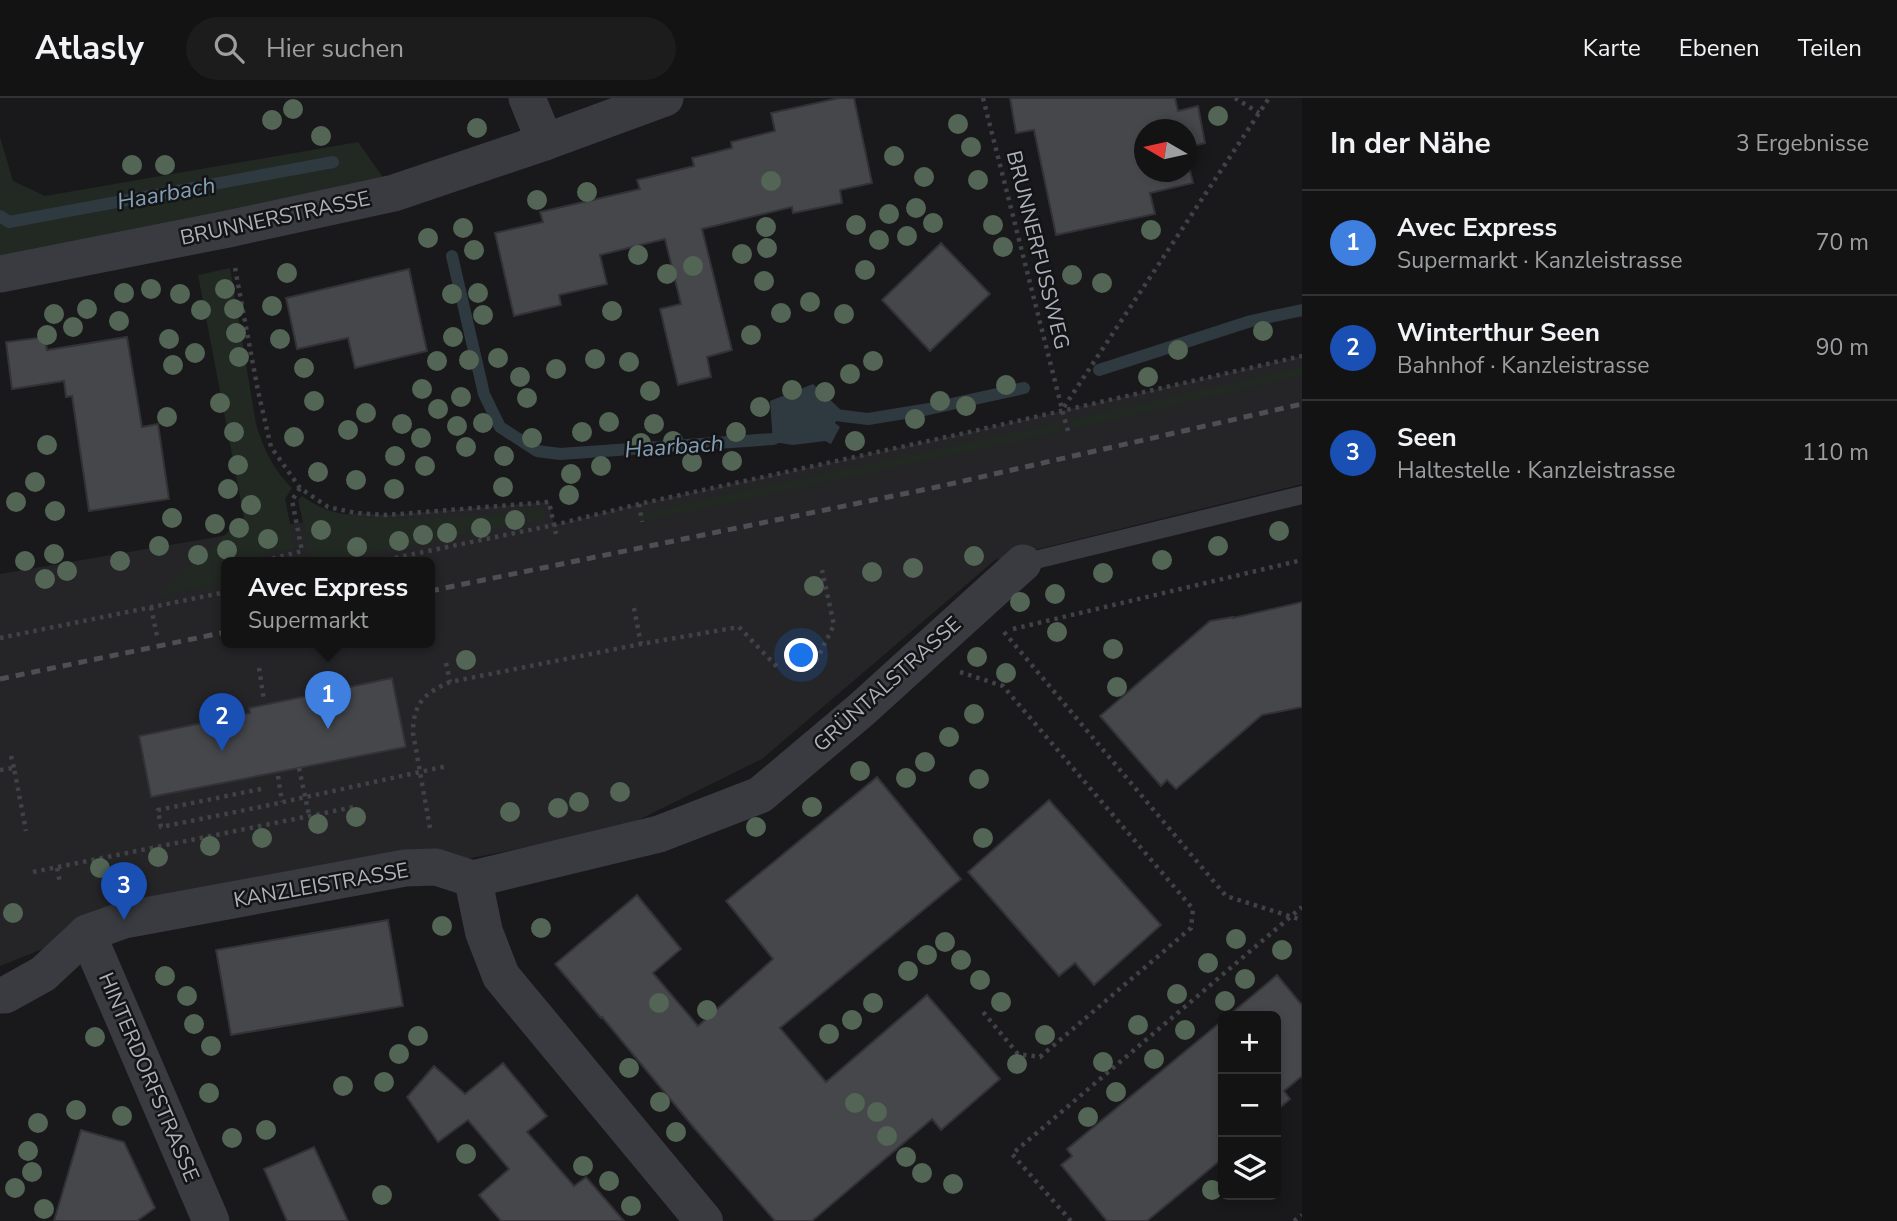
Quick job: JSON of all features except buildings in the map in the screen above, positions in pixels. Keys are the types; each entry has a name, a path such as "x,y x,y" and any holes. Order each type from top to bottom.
{"street":[{"path":"527,98 545,142"},
{"name":"BRUNNERSTRASSE","path":"0,274 394,193 665,98"},
{"name":"GRÜNTALSTRASSE","path":"473,879 659,834 760,795 861,710 1023,563"},
{"name":"KANZLEISTRASSE","path":"87,933 124,920 405,867 436,867 473,879"},
{"path":"473,879 484,932 501,976 704,1221"},
{"path":"0,995 5,995 43,974 87,933"},
{"name":"HINTERDORFSTRASSE","path":"87,933 211,1221"}],"lane":[{"name":"GRÜNTALSTRASSE","path":"1023,563 1302,495"}],"path":[{"name":"BRUNNERFUSSWEG","path":"983,98 1068,431"},
{"path":"1235,98 1259,113"},
{"path":"1062,410 1269,98"},
{"path":"228,229 271,447 300,488 328,507 356,513 387,515 549,502 556,534"},
{"path":"399,557 554,525 1302,356"},
{"path":"276,557 302,551 292,500 300,488"},
{"path":"639,504 642,522"},
{"path":"1302,560 1003,631 1226,895 1302,920"},
{"path":"816,661 834,625 822,570"},
{"path":"0,638 221,593"},
{"path":"151,607 157,636"},
{"path":"634,608 641,644"},
{"path":"436,867 413,733 413,718 420,701 435,688 450,682 739,627 777,667"},
{"path":"930,647 951,669 1003,686 1193,909 1191,928 1040,1057 1018,1054 983,1012"},
{"path":"446,663 450,682"},
{"path":"259,668 264,701"},
{"path":"11,756 26,831"},
{"path":"261,789 158,810 161,827 447,766"},
{"path":"0,771 14,768"},
{"path":"299,768 309,815"},
{"path":"278,776 282,802"},
{"path":"33,872 354,807"},
{"path":"57,868 60,883"},
{"path":"1071,1221 1012,1154 1302,907"},
{"path":"1294,1221 1302,1215"}],"shaded area":[{"path":"0,137 13,181 45,196 358,142 394,193 0,274"},
{"path":"230,268 256,424 270,459 292,488 285,499 295,548 261,554 259,557 221,557 221,583 156,597 244,518 198,275"},
{"path":"1302,356 1302,484 995,560 762,759 620,829 78,935 0,966 0,574 356,513 387,515 549,502 554,525"},
{"path":"1302,367 1302,376 1074,429 1072,419"},
{"path":"813,384 841,410 835,423 840,427 831,444 825,441 793,445 773,442 770,401"},
{"path":"1059,423 1061,432 641,522 639,513"},
{"path":"302,496 327,510 365,517 445,518 544,509 546,518 353,557 307,557 310,553 298,500"}],"waterway":[{"name":"Haarbach","path":"0,216 9,222 333,162"},
{"name":"Haarbach","path":"452,256 484,394 500,427 537,451 560,454 773,439 788,432"},
{"name":"Haarbach","path":"1099,370 1251,321 1302,310"},
{"name":"Haarbach","path":"824,415 868,419 1024,388"}],"railway":[{"path":"435,590 937,487 1302,404"},
{"path":"0,679 221,633"}],"place":[{"name":"Avec Express","path":"328,729"},
{"name":"Winterthur Seen","path":"222,751"},
{"name":"Seen","path":"124,920"}]}
